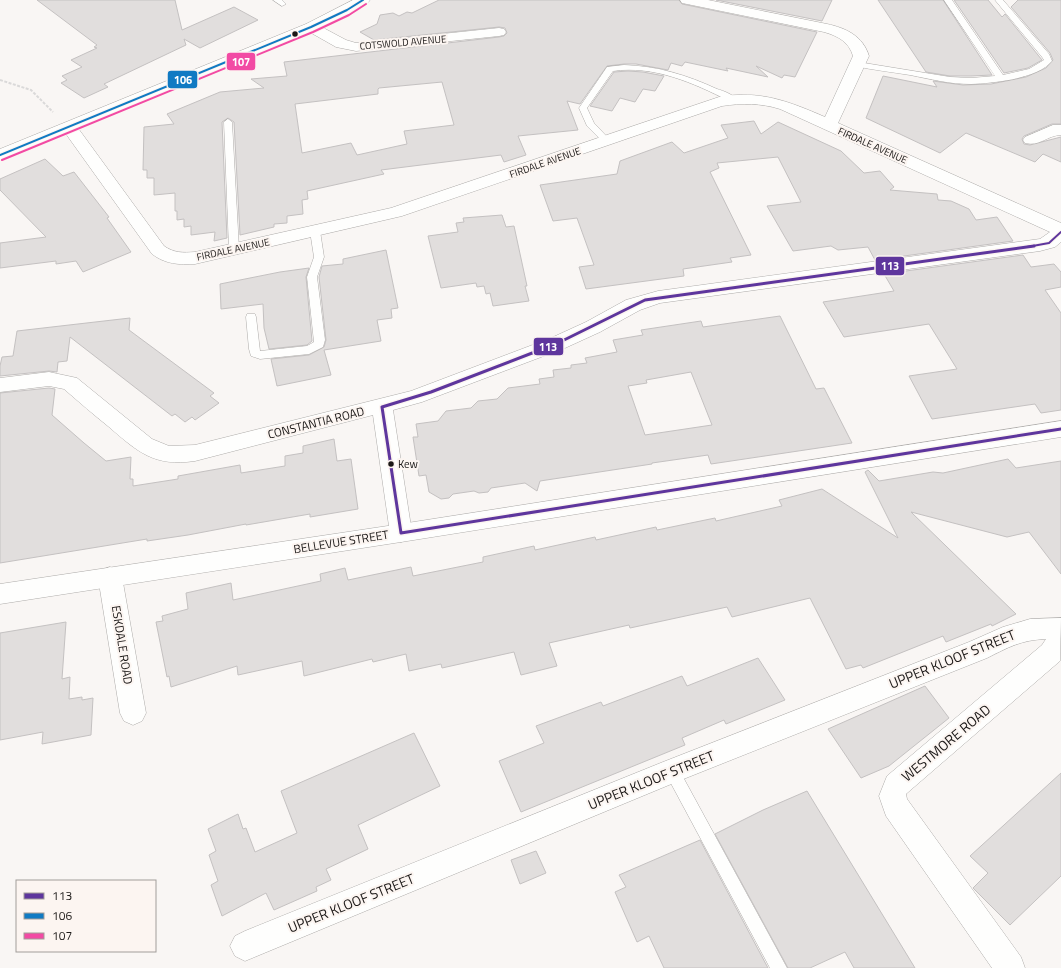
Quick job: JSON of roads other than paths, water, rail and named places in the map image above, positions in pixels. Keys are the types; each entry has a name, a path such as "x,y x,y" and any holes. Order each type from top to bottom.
{"street":[{"path":"0,155 311,27 364,0"},
{"path":"687,0 833,30 846,35 858,46 861,56 828,125"},
{"name":"COTSWOLD AVENUE","path":"311,27 341,44 356,46 499,32"},
{"name":"FIRDALE AVENUE","path":"69,127 158,250 164,255 172,258 183,259 234,249 396,212 606,140 732,99 746,98 773,102 828,125 1061,231"},
{"path":"1031,140 1053,130 1061,130"},
{"name":"CONSTANTIA ROAD","path":"0,385 49,379 70,384 144,445 154,451 174,455 195,453 382,407 431,392 558,343 645,300 1040,245 1049,243 1061,231"},
{"path":"382,407 401,533"},
{"name":"BELLEVUE STREET","path":"0,594 401,533 1061,429"},
{"name":"ESKDALE ROAD","path":"110,577 133,713"},
{"name":"UPPER KLOOF STREET","path":"245,946 672,771 978,650 1012,634 1030,629 1061,628"},
{"name":"WESTMORE ROAD","path":"1010,968 896,807 892,799 892,791 897,784 1051,653 1060,638 1061,628"}],"lane":[{"path":"948,0 1001,78"},
{"path":"858,64 950,80 971,81 1001,78 1034,71 1048,61 1046,56 999,0"},
{"path":"606,140 590,124 583,108 610,69 630,66 667,74 707,87 732,99"},
{"path":"228,122 234,249"},
{"path":"251,317 255,353 260,355 309,350 318,344 320,340 312,277 319,257 316,231"},
{"path":"672,771 779,968"}],"place":[{"name":"Kew","path":"391,464"}]}
